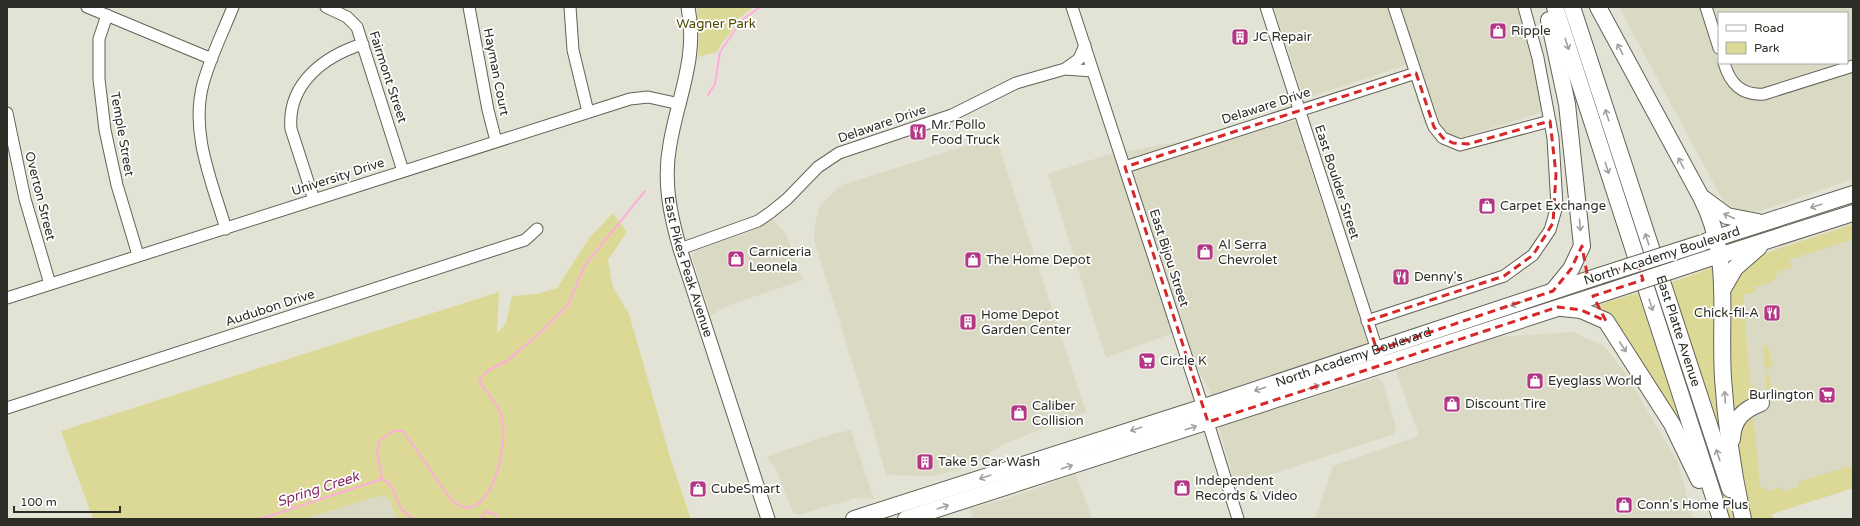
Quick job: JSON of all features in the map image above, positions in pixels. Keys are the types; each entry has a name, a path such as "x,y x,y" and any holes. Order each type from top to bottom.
{"highway":[{"path":"1546,7 1567,104 1582,246 1594,277 1606,321 1672,424 1717,519"},
{"name":"East Platte Avenue","path":"1555,7 1721,519"},
{"name":"East Platte Avenue","path":"1572,7 1740,519"},
{"path":"1598,7 1701,197 1710,215 1718,238 1716,257 1723,289 1723,378 1731,450 1743,519"},
{"name":"North Academy Boulevard","path":"1379,358 1553,291 1853,194"},
{"path":"1701,197 1727,216 1741,220 1763,223"},
{"name":"North Academy Boulevard","path":"906,519 1206,415 1379,358 1558,307 1853,213"},
{"path":"1723,289 1735,268 1768,240"},
{"path":"1553,291 1571,269 1582,246"},
{"path":"1558,307 1581,310 1606,321"},
{"path":"1731,450 1732,435 1736,420 1749,408 1761,403"},
{"name":"North Academy Boulevard","path":"854,519 1206,415"}],"main road":[{"name":"East Pikes Peak Avenue","path":"688,7 691,33 690,55 670,144 667,177 669,210 680,249 768,519"}],"street":[{"path":"87,7 212,59"},
{"path":"226,229 203,156 199,126 200,98 203,83 233,7"},
{"name":"Fairmont Street","path":"326,7 340,13 353,22 357,27 403,171"},
{"name":"Hayman Court","path":"469,7 488,110 496,141"},
{"path":"570,7 573,50 588,112"},
{"name":"East Bijou Street","path":"1072,7 1206,415 1238,519"},
{"name":"East Boulder Street","path":"1266,7 1379,358"},
{"path":"1394,7 1434,127 1443,138 1460,145 1468,144 1550,121"},
{"path":"1367,321 1497,279 1512,272 1533,255 1550,230 1556,206 1556,174 1550,121 1535,45 1524,7"},
{"path":"1706,7 1718,45"},
{"name":"Temple Street","path":"108,15 99,39 98,50 105,130 117,185 138,255"},
{"path":"314,200 291,129 290,120 294,100 303,83 318,66 346,49 363,44"},
{"name":"Delaware Drive","path":"680,249 758,221 787,199 818,167 849,148 952,114 1016,84 1065,69 1078,59 1084,45"},
{"path":"1724,64 1728,75 1736,87 1748,93 1764,94 1853,66"},
{"name":"Delaware Drive","path":"1065,69 1093,71"},
{"name":"Delaware Drive","path":"1125,167 1416,73"},
{"name":"University Drive","path":"7,298 138,255 226,229 496,141 640,97 659,99 680,104"},
{"name":"Overton Street","path":"7,113 24,199 50,284"},
{"name":"Audubon Drive","path":"7,408 525,240 537,229"}],"highlighted area":[{"path":"1416,73 1434,127 1443,138 1453,143 1468,144 1550,121 1556,174 1553,223 1533,255 1504,276 1367,321 1377,350 1553,291 1571,269 1582,246 1588,279 1638,263 1643,280 1593,296 1606,321 1581,310 1558,307 1208,422 1125,167"}],"shaded area":[{"path":"1274,7 1523,7 1549,110 1462,137 1436,142 1424,122 1406,65 1304,99"},
{"path":"1619,7 1853,7 1853,179 1760,211 1728,210"},
{"name":"Al Serra Chevrolet","path":"1295,121 1368,344 1216,403 1178,331 1106,358 1048,174 1107,155"},
{"path":"997,141 1086,412 1004,444 970,466 934,476 886,475 814,240 815,224 820,205 842,185 978,142"},
{"path":"773,219 786,234 803,280 724,307 711,316 692,256 695,251 751,231"},
{"path":"1853,224 1853,488 1772,514 1736,462 1727,304 1772,250"},
{"path":"1572,332 1604,346 1626,374 1678,463 1693,519 1315,519 1333,466 1419,436 1396,371 1496,337"},
{"path":"1377,378 1382,381 1396,427 1394,434 1236,486 1219,429 1220,425 1263,410 1309,399"},
{"path":"851,430 874,499 856,498 798,515 792,510 775,466 766,457 832,434"},
{"path":"1076,474 1092,519 973,519 970,509 1006,499"},
{"path":"382,495 390,500 397,519 303,519"}],"green space":[{"name":"Wagner Park","path":"697,7 754,7 739,18 730,34 722,42 717,52 698,57 699,34"},
{"path":"613,213 627,232 608,260 613,287 629,314 671,460 691,519 397,519 390,500 382,495 304,519 93,519 61,431 499,292 497,334 506,323 512,296 536,294 557,288 590,237"},
{"path":"1853,224 1853,239 1789,260 1792,267 1779,271 1772,282 1754,287 1756,292 1743,295 1750,385 1755,386 1755,389 1751,390 1760,486 1768,491 1781,487 1783,492 1798,487 1799,482 1853,465 1853,488 1772,514 1773,519 1750,519 1732,427 1727,304 1733,277 1761,255"},
{"path":"1714,267 1725,449 1670,283"},
{"path":"1659,287 1734,519 1723,519 1648,290"},
{"path":"1638,293 1680,422 1606,317 1600,304"},
{"path":"1766,345 1774,365 1766,368 1773,388 1779,388 1779,390 1771,393 1767,391 1763,348"}],"waterway":[{"path":"708,95 715,84 720,52 742,20 760,7"},
{"path":"382,479 377,451 380,440 394,431 403,431 452,501 466,508 480,502 487,494 498,470 504,432 500,411 479,381 487,371 507,361 542,331 568,305 585,265 645,191"},
{"path":"382,479 392,487 402,510 414,519"},
{"name":"Spring Creek","path":"260,519 382,479"},
{"path":"481,519 486,511 496,515 496,519"}],"place":[{"name":"Ripple","path":"1498,31"},
{"name":"JC Repair","path":"1240,37"},
{"name":"Mr. Pollo Food Truck","path":"918,132"},
{"name":"Carpet Exchange","path":"1487,206"},
{"name":"Al Serra Chevrolet","path":"1205,252"},
{"name":"Carniceria Leonela","path":"736,259"},
{"name":"The Home Depot","path":"973,260"},
{"name":"Denny's","path":"1401,277"},
{"name":"Chick-fil-A","path":"1772,313"},
{"name":"Home Depot Garden Center","path":"968,322"},
{"name":"Circle K","path":"1147,361"},
{"name":"Eyeglass World","path":"1535,381"},
{"name":"Burlington","path":"1827,395"},
{"name":"Discount Tire","path":"1452,404"},
{"name":"Caliber Collision","path":"1019,413"},
{"name":"Take 5 Car Wash","path":"925,462"},
{"name":"Independent Records & Video","path":"1182,488"},
{"name":"CubeSmart","path":"698,489"},
{"name":"Conn's Home Plus","path":"1624,505"}]}
